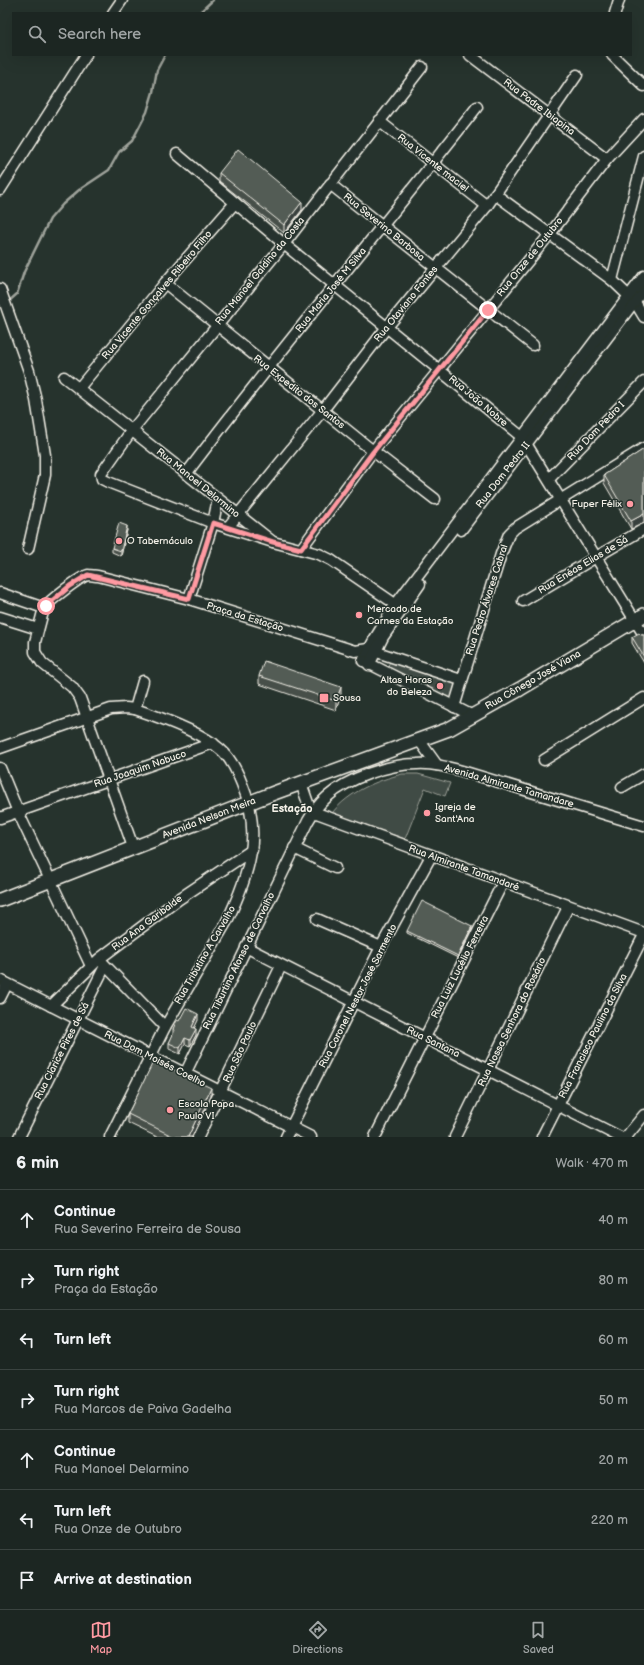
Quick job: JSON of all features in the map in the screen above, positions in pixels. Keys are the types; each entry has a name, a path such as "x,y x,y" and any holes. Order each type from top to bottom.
{"main road":[{"name":"Rua Cônego José Viana","path":"419,740 449,729 471,715 520,689 639,617"},
{"name":"Avenida Nelson Meira","path":"0,900 132,847 419,740"}],"street":[{"path":"114,12 122,0"},
{"path":"615,12 619,0"},
{"path":"0,190 85,56"},
{"name":"Rua Padre Ibiapina","path":"471,56 607,159"},
{"path":"613,56 644,86"},
{"name":"Rua Manoel Galdino da Costa","path":"213,523 108,482 101,476 103,469 132,430 216,325 284,244 422,67"},
{"name":"Rua Otaviano Fontes","path":"228,527 323,410 387,327 487,206 577,75"},
{"name":"Rua Maria José M Silva","path":"186,474 267,367 383,226 477,107"},
{"name":"Rua Onze de Outubro","path":"301,549 373,452 550,234 607,159 644,119"},
{"name":"Rua Vicente maciel","path":"379,121 487,206"},
{"name":"Rua João Nobre","path":"177,154 524,441 596,556 639,617 644,634"},
{"path":"612,280 644,156"},
{"name":"Rua Severino Barbosa","path":"330,184 533,345"},
{"path":"496,194 612,280 632,298 644,317"},
{"name":"Rua Vicente Gonçalves Ribeiro Filho","path":"79,388 165,283 235,203"},
{"name":"Rua Dom Pedro II","path":"366,663 372,650 399,606 632,298 644,276"},
{"name":"Rua Expedito dos Santos","path":"165,283 373,452 435,499"},
{"name":"Rua Dom Pedro II","path":"632,298 644,289"},
{"path":"0,290 29,371 45,450 45,475 28,549"},
{"name":"Rua Manoel Delarmino","path":"64,377 273,542 319,554 331,560 399,606"},
{"name":"Rua Dom Pedro I","path":"549,479 644,382"},
{"name":"Rua Pedro Álvares Cabral","path":"454,707 461,680 501,554 510,534 515,528 644,448"},
{"path":"189,599 213,523 218,499"},
{"path":"213,523 273,542"},
{"name":"Rua Enéas Elias de Sá","path":"523,602 596,556 644,529"},
{"name":"Praça da Estação","path":"44,608 57,596 88,575 189,599 355,651 372,650"},
{"path":"0,593 44,608 34,647 37,657 48,668 68,682 80,698 132,847"},
{"path":"0,617 38,629"},
{"path":"372,650 461,680"},
{"path":"355,651 366,663 471,715"},
{"path":"135,709 143,681"},
{"path":"544,760 644,698"},
{"path":"0,748 86,716 111,709 135,709 213,743 227,756 234,766 249,803"},
{"path":"419,740 437,765"},
{"name":"Rua Joaquim Nabuco","path":"0,818 213,743"},
{"name":"Avenida Almirante Tamandare","path":"314,812 322,801 332,792 356,780 379,770 417,764 437,765 462,771 644,826"},
{"path":"0,768 18,812 51,880 98,964 165,1027"},
{"path":"622,787 644,774"},
{"path":"301,783 309,806 314,812"},
{"name":"Rua Tributino A Carvalho","path":"110,1137 165,1027 227,921 241,888 252,850 253,826 249,803"},
{"name":"Rua Tiburtino Afonso de Carvalho","path":"185,1074 294,848 314,812"},
{"name":"Rua Almirante Tamandaré","path":"314,812 644,934"},
{"path":"294,848 335,868"},
{"name":"Rua Ana Garibalde","path":"51,1006 98,964 179,899 252,850"},
{"name":"Rua Coronel Nestor José Sarmento","path":"286,1137 381,947 431,856"},
{"name":"Rua Luiz Lucélio Ferreira","path":"375,1137 503,882"},
{"name":"Rua Nossa Senhora do Rosário","path":"455,1137 568,907"},
{"path":"317,919 381,947"},
{"name":"Rua Francisco Paulino da Silva","path":"542,1137 644,934"},
{"name":"Rua Santana","path":"246,947 353,1003 489,1069 620,1137"},
{"name":"Rua Clarice Pires de Sá","path":"19,1137 78,1020 98,964"},
{"name":"Rua São Paulo","path":"198,1137 281,966"},
{"path":"0,998 4,982"},
{"name":"Rua Dom Moisés Coelho","path":"4,982 311,1137"},
{"path":"626,1137 644,1115"}],"shaded area":[{"path":"390,662 451,680 457,685 454,697 447,698 386,669"},
{"path":"402,774 418,774 450,783 445,796 425,788 405,839 332,813 339,805 355,793 373,784"}],"building":[{"path":"238,149 302,202 284,225 219,173"},
{"name":"Fuper Félix","path":"644,449 644,514 631,521 604,475"},
{"name":"O Tabernáculo","path":"119,523 127,526 121,551 112,548"},
{"path":"639,633 644,635 644,657 632,637"},
{"path":"264,661 341,687 336,701 259,676"},
{"path":"422,901 472,926 458,956 407,931"},
{"path":"186,1008 198,1014 192,1027 196,1029 190,1040 185,1038 180,1048 169,1043 175,1030 173,1029 177,1020 179,1021"},
{"name":"Escola Papa Paulo VI","path":"154,1060 211,1088 188,1137 174,1137 128,1114"}],"waterway":[{"path":"200,12 213,0"},
{"path":"8,302 17,294 24,272 50,219 63,204 79,190 109,170 119,152 132,141 147,112 153,92 157,70 164,56"}],"place":[{"name":"Fuper Félix","path":"630,504"},
{"name":"O Tabernáculo","path":"119,541"},
{"name":"Mercado de Carnes da Estação","path":"359,615"},
{"name":"Altas Horas do Beleza","path":"440,686"},
{"name":"Sousa","path":"324,698"},
{"name":"Igreja de Sant'Ana","path":"427,813"},
{"name":"Escola Papa Paulo VI","path":"170,1110"}],"district":[{"name":"Estação","path":"292,808"}],"route":[{"path":"46,606 51,600 88,575 98,576 189,599 213,523 273,542 301,549 373,452 488,310"}]}
